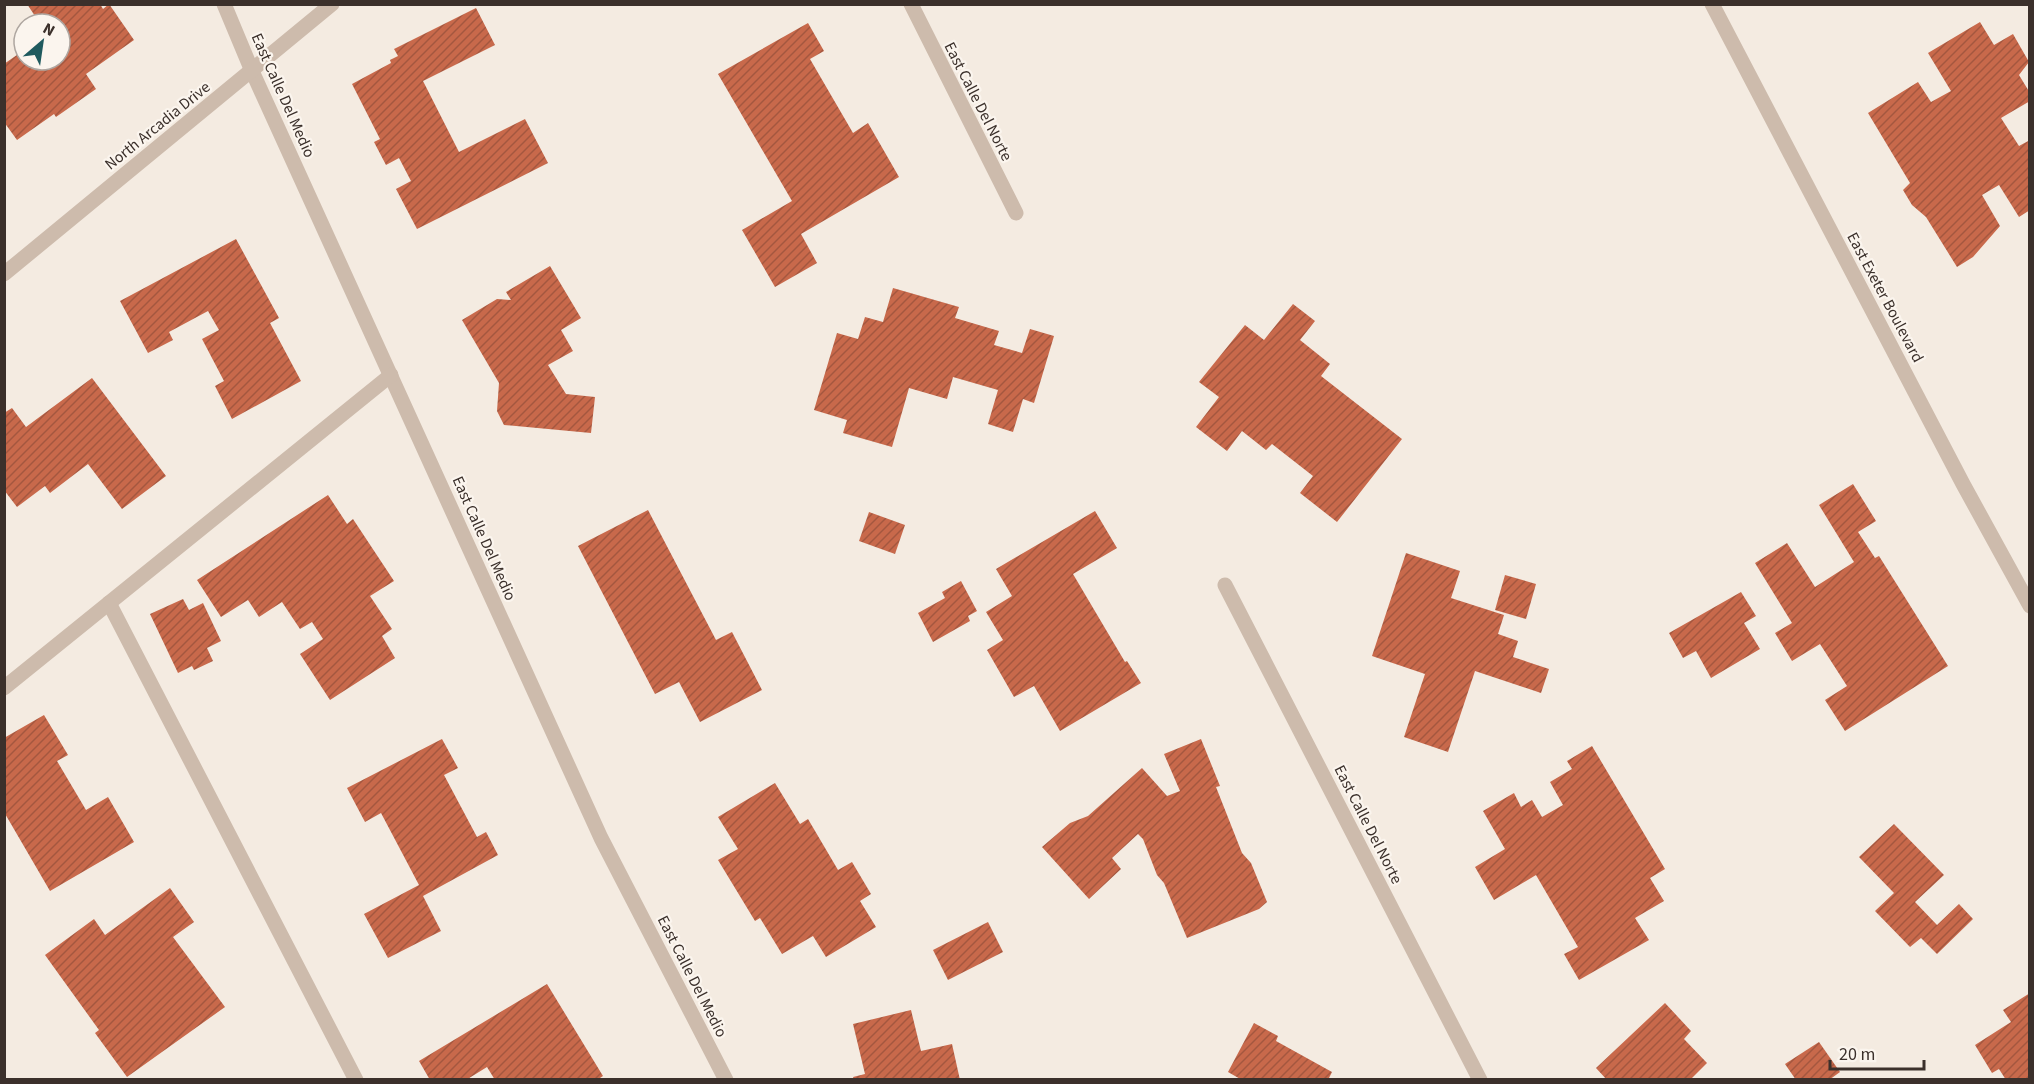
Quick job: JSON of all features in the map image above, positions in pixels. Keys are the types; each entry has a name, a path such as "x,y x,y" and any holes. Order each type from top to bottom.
{"street":[{"name":"East Calle Del Medio","path":"224,4 601,838 726,1080"},
{"name":"North Arcadia Drive","path":"5,271 332,4"},
{"name":"East Calle Del Norte","path":"911,4 1016,213"},
{"name":"East Exeter Boulevard","path":"1712,4 1958,474 2030,606"},
{"path":"4,688 391,375"},
{"name":"East Calle Del Norte","path":"1225,585 1480,1080"},
{"path":"109,603 356,1080"}],"building":[{"path":"27,4 100,4 103,9 109,4 134,40 86,74 96,89 56,117 54,114 17,140 4,122 4,64 12,58 12,72 72,72 72,12 32,12"},
{"path":"476,8 495,45 423,81 459,152 525,119 548,163 417,229 396,189 411,181 399,158 386,165 374,142 380,139 352,84 391,63 390,60 398,56 394,49"},
{"path":"1980,22 1994,45 2013,34 2029,62 2019,75 2030,93 2030,101 2001,118 2019,146 2030,140 2030,210 2019,217 1999,185 1982,195 2000,226 1973,257 1957,267 1926,217 1912,205 1903,190 1910,183 1868,113 1918,82 1931,102 1951,91 1928,53"},
{"path":"808,23 824,51 810,59 853,133 868,123 899,177 801,234 817,263 775,287 742,230 792,201 718,74"},
{"path":"236,239 279,318 270,323 301,381 232,419 215,386 224,381 202,339 219,330 208,311 169,332 173,340 148,353 120,301"},
{"path":"550,266 581,318 561,330 573,351 548,365 566,394 595,397 591,433 504,425 497,411 499,383 462,320 497,299 511,300 506,292"},
{"path":"893,288 959,307 955,318 999,331 994,345 1022,353 1030,329 1054,336 1034,403 1023,399 1013,432 988,424 998,390 953,377 947,399 909,388 892,447 843,433 847,420 814,410 837,333 858,339 865,317 883,322"},
{"path":"1293,304 1315,321 1300,340 1330,364 1321,376 1402,439 1337,522 1300,493 1313,476 1272,444 1266,450 1242,431 1227,451 1196,427 1219,397 1199,382 1245,325 1264,340"},
{"path":"92,378 166,476 122,509 88,464 50,493 45,486 17,507 4,490 4,413 12,408 26,427"},
{"path":"1853,484 1876,521 1858,532 1875,558 1879,556 1948,666 1845,731 1825,700 1847,686 1820,644 1792,661 1775,633 1792,623 1755,563 1787,543 1815,587 1854,562 1819,505"},
{"path":"328,495 347,524 353,519 394,581 370,596 392,629 382,636 395,658 330,700 300,654 323,639 312,622 300,629 282,602 259,617 248,600 221,617 197,580"},
{"path":"648,510 716,640 732,632 762,690 700,722 679,682 655,694 578,546"},
{"path":"1095,511 1117,548 1073,574 1125,662 1127,661 1141,683 1060,731 1034,686 1014,697 987,650 1003,640 986,612 1012,596 996,569"},
{"path":"869,512 905,525 895,554 859,541"},
{"path":"1406,553 1460,571 1451,598 1504,615 1498,634 1518,641 1513,657 1549,669 1541,693 1475,671 1448,752 1404,737 1425,674 1372,656"},
{"path":"1505,575 1536,584 1526,619 1495,610"},
{"path":"961,581 977,611 968,616 970,621 933,642 918,613 945,598 942,592"},
{"path":"1741,592 1756,616 1744,623 1760,649 1711,678 1696,651 1683,658 1669,633"},
{"path":"183,599 189,610 203,603 221,641 207,648 213,661 194,670 192,666 178,673 150,614"},
{"path":"44,715 68,755 57,761 86,810 108,797 134,842 50,891 4,812 4,738"},
{"path":"442,739 458,768 444,775 477,837 486,832 498,855 423,896 441,931 388,958 364,914 419,885 381,813 365,822 347,788"},
{"path":"1201,739 1220,786 1216,787 1242,853 1251,863 1267,902 1259,909 1187,938 1164,883 1157,875 1143,839 1138,834 1112,858 1121,869 1089,899 1042,847 1070,823 1088,816 1142,768 1167,796 1180,791 1164,754"},
{"path":"1592,746 1665,869 1650,878 1664,901 1635,918 1649,940 1579,980 1564,954 1578,947 1536,875 1494,900 1475,867 1505,849 1483,811 1514,793 1521,807 1532,800 1542,817 1563,805 1550,782 1572,769 1567,761"},
{"path":"775,783 800,824 808,819 838,870 852,862 871,894 860,901 876,927 826,957 813,936 782,954 760,918 755,921 718,860 738,849 718,817"},
{"path":"1894,824 1944,875 1915,902 1937,925 1959,904 1973,919 1937,954 1921,938 1910,947 1875,911 1894,893 1859,857"},
{"path":"170,888 194,922 173,937 225,1007 127,1077 95,1033 99,1030 45,955 94,919 105,935"},
{"path":"988,922 1003,952 948,980 933,950"},
{"path":"547,984 603,1076 597,1080 495,1080 487,1067 466,1080 430,1080 419,1061"},
{"path":"2030,993 2030,1080 2006,1080 1999,1069 1992,1073 1975,1045 2011,1022 2003,1010"},
{"path":"1665,1003 1691,1031 1684,1039 1707,1063 1690,1080 1607,1080 1596,1068"},
{"path":"911,1010 921,1051 952,1044 960,1080 854,1080 853,1077 865,1074 853,1024"},
{"path":"1254,1023 1278,1036 1276,1041 1332,1072 1328,1080 1242,1080 1228,1072"},
{"path":"1819,1042 1840,1072 1829,1080 1796,1080 1785,1064"}]}
